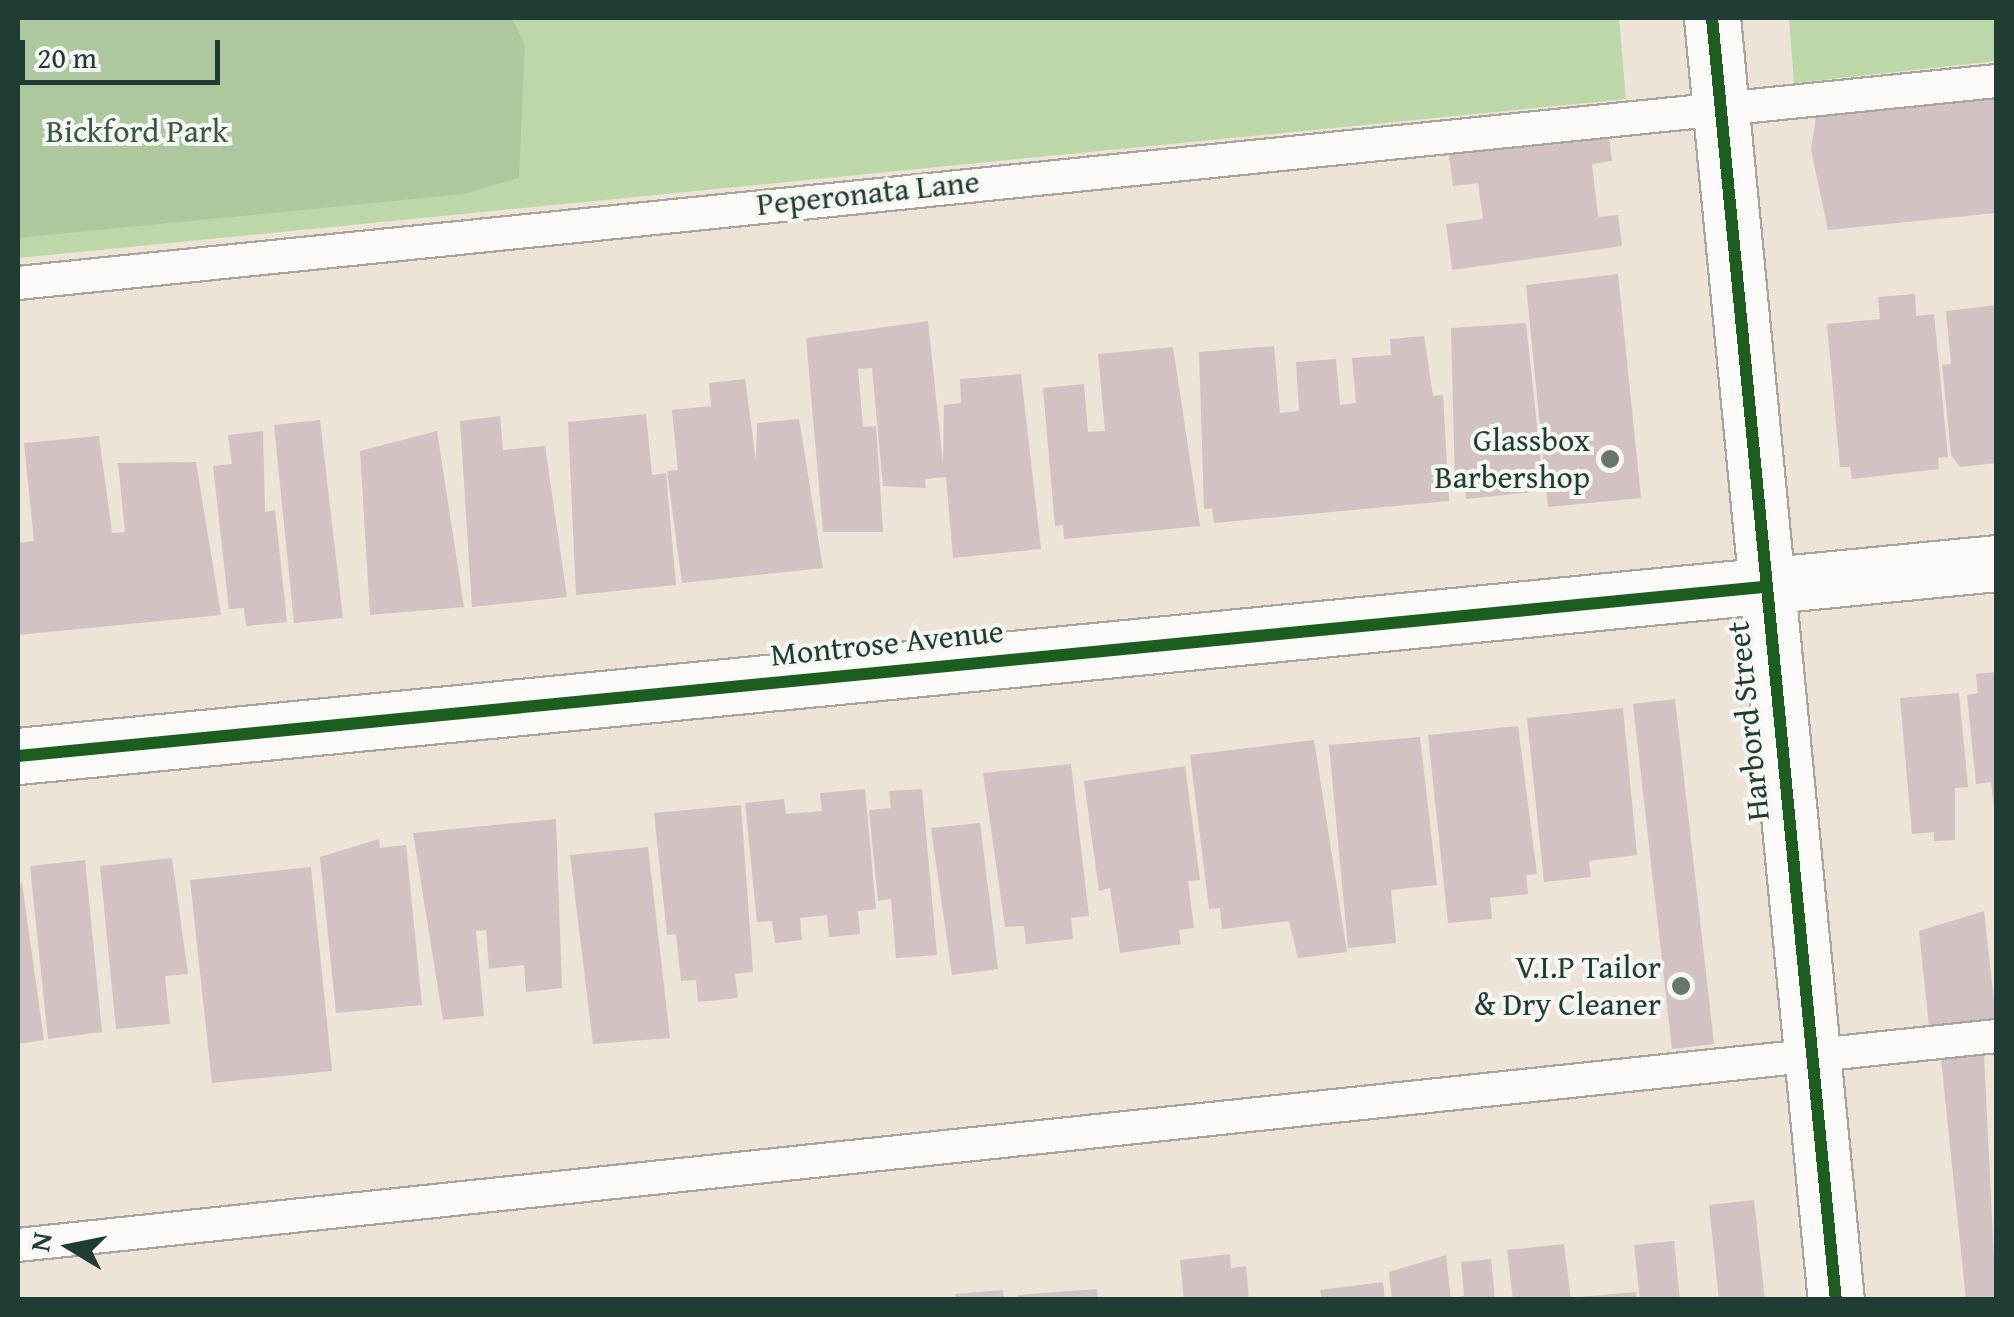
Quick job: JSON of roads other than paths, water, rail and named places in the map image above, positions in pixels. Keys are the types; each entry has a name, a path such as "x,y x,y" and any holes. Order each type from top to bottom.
{"street":[{"name":"Harbord Street","path":"1712,18 1762,587 1836,1300"},
{"name":"Montrose Avenue","path":"18,756 1996,563"}],"lane":[{"name":"Peperonata Lane","path":"18,283 1996,81"},
{"path":"18,1245 1996,1036"}],"place":[{"name":"Glassbox Barbershop","path":"1610,459"},
{"name":"V.I.P Tailor & Dry Cleaner","path":"1681,986"}],"park label":[{"name":"Bickford Park","path":"137,131"}]}
